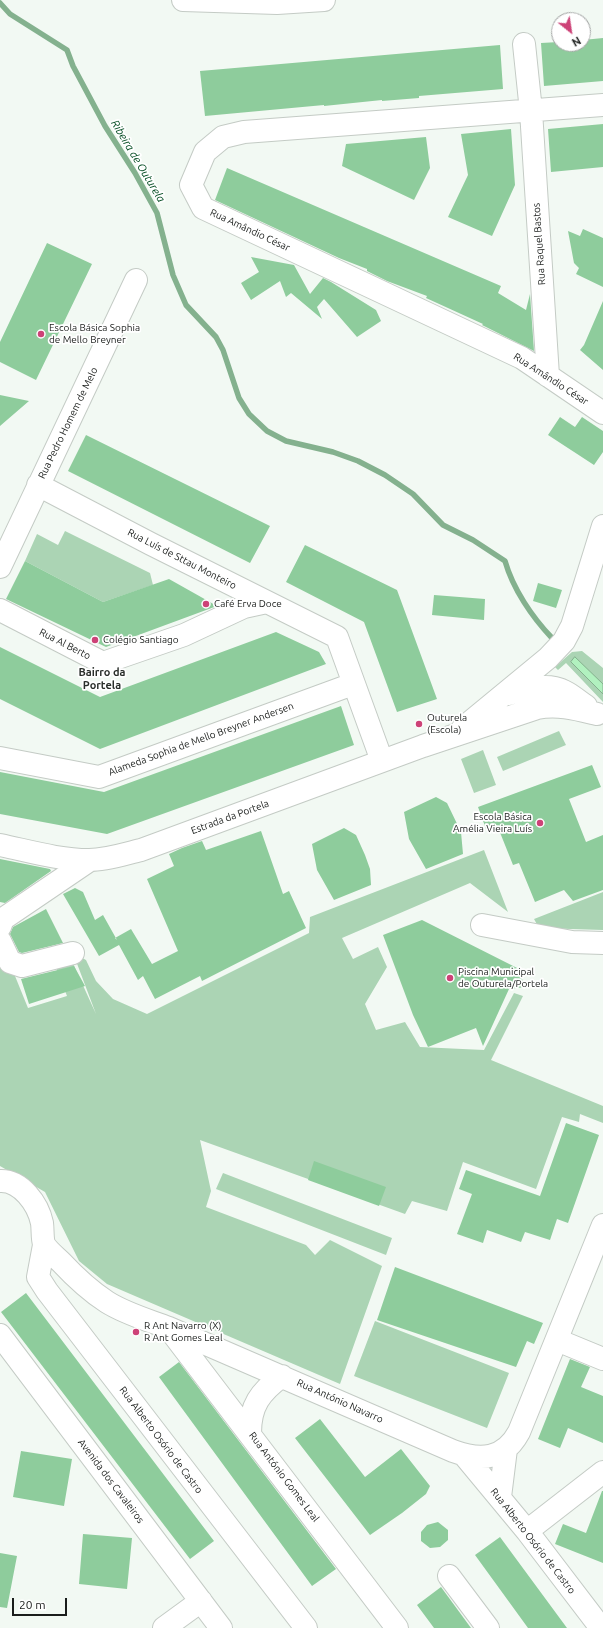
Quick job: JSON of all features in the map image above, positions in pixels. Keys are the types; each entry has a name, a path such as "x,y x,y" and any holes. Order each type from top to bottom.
{"street":[{"path":"184,0 277,3 324,0"},
{"name":"Rua Raquel Bastos","path":"524,44 548,376"},
{"name":"Rua Amândio César","path":"603,104 530,111 244,132 223,137 206,152 191,185 203,208 522,358 603,413"},
{"name":"Rua Pedro Homem de Melo","path":"0,567 136,280"},
{"name":"Rua Luís de Sttau Monteiro","path":"38,485 337,638 382,761"},
{"path":"455,735 548,658 564,641 572,626 603,526"},
{"name":"Rua Al Berto","path":"0,610 103,663 184,635 244,607 267,602"},
{"path":"548,658 545,666 545,675 554,697"},
{"name":"Alameda Sophia de Mello Breyner Andersen","path":"0,758 99,777 353,684"},
{"path":"505,694 534,688 554,697"},
{"path":"554,697 556,688 573,697 600,718"},
{"name":"Estrada da Portela","path":"0,845 71,859 90,860 112,858 141,850 455,735 537,708 548,706 554,697"},
{"path":"0,927 3,919 90,860"},
{"path":"482,925 572,942 603,942"},
{"path":"0,941 10,962 22,966 73,953"},
{"path":"0,1181 6,1181 16,1185 26,1193 34,1203 41,1221 44,1245"},
{"path":"500,1497 506,1450 514,1442 519,1432 603,1225"},
{"name":"Rua António Navarro","path":"44,1245 90,1290 129,1313 169,1328 464,1455 477,1457 493,1456 506,1450"},
{"name":"Rua Alberto Osório de Castro","path":"44,1245 38,1277 47,1291 306,1628"},
{"name":"Rua António Gomes Leal","path":"169,1328 397,1628"},
{"name":"Avenida dos Cavaleiros","path":"0,1334 221,1628"},
{"path":"557,1340 603,1359"},
{"path":"250,1433 252,1410 258,1399 267,1388 282,1376"},
{"name":"Rua Alberto Osório de Castro","path":"464,1455 527,1531 601,1628"},
{"path":"527,1531 603,1472"},
{"path":"449,1576 488,1628"},
{"path":"164,1628 201,1601"}],"shaded area":[{"path":"65,531 150,573 153,585 103,602 25,561 37,534 58,545"},
{"path":"582,651 603,668 603,702 566,663 558,670 555,667 572,652"},
{"path":"575,657 603,684 603,694 571,662"},
{"path":"559,731 566,745 503,771 497,757"},
{"path":"483,750 496,785 474,793 461,759"},
{"path":"484,850 508,912 470,883 342,938 353,959 378,947 387,967 365,1004 376,1030 405,1022 420,1047 484,1050 514,993 523,996 491,1060 603,1106 603,1123 580,1114 579,1122 562,1117 536,1189 463,1162 447,1211 412,1201 405,1214 200,1140 211,1191 206,1207 306,1245 315,1255 330,1240 382,1266 340,1384 107,1284 79,1261 45,1192 0,1166 0,959 15,976 28,1008 67,996 55,965 71,959 96,1014 73,953 86,960 96,981 113,999 147,1014 309,933 310,917"},
{"path":"603,892 603,930 539,928 534,919"},
{"path":"223,1173 392,1238 386,1255 216,1189"},
{"path":"375,1321 509,1373 487,1428 354,1376"}],"building":[{"path":"603,38 603,81 544,86 541,43 551,42 551,52 591,52 591,39"},
{"path":"500,45 503,89 419,96 419,98 205,116 200,71"},
{"path":"603,124 603,167 551,172 548,129"},
{"path":"511,129 515,185 492,236 448,217 468,175 461,134"},
{"path":"426,137 430,168 414,200 342,166 346,144"},
{"path":"227,168 501,286 498,293 526,310 530,294 534,351 482,325 483,324 426,298 427,296 387,281 367,271 367,269 339,258 215,200"},
{"path":"583,229 603,238 603,287 576,274 579,268 574,263 568,231 580,236"},
{"path":"47,243 92,264 36,380 0,362 0,342"},
{"path":"251,257 294,265 310,294 323,278 376,310 381,321 357,337 324,299 317,307 322,319 291,293 286,297 280,281 251,300 241,283 259,272"},
{"path":"603,301 603,370 580,350 584,345"},
{"path":"0,395 29,401 0,426"},
{"path":"560,417 575,427 582,417 603,431 603,452 594,465 548,435"},
{"path":"86,435 270,526 250,563 68,471"},
{"path":"305,545 397,590 437,699 397,712 364,622 286,582"},
{"path":"25,561 103,602 169,579 217,606 106,647 6,599"},
{"path":"538,583 562,590 556,608 533,601"},
{"path":"434,595 485,599 484,620 432,615"},
{"path":"276,632 319,652 326,664 100,749 0,699 0,647 100,697"},
{"path":"341,706 354,745 107,834 0,814 0,772 104,792"},
{"path":"592,765 601,787 569,799 586,842 603,835 603,890 573,901 564,890 535,902 519,863 513,865 497,825 486,829 478,807"},
{"path":"436,797 447,803 461,832 463,854 426,869 409,839 404,812"},
{"path":"344,828 356,835 370,869 371,885 334,900 317,870 312,844"},
{"path":"261,831 283,894 289,891 306,928 202,981 200,976 155,999 143,976 138,980 119,945 99,956 63,894 75,888 83,892 95,920 103,915 116,938 131,929 152,964 178,951 147,879 174,866 169,854 182,848 202,841 206,850"},
{"path":"0,859 50,869 51,871 5,903 0,902"},
{"path":"46,909 63,943 22,953 19,952 10,934 13,927"},
{"name":"Piscina Municipal de Outurela/Portela","path":"422,920 529,974 521,977 526,987 509,989 483,1046 476,1028 428,1047 413,1015 383,935"},
{"path":"74,966 85,986 29,1004 21,979"},
{"path":"566,1123 599,1135 568,1223 557,1219 550,1240 525,1232 521,1242 487,1230 483,1243 457,1234 472,1194 459,1189 466,1170 540,1196"},
{"path":"314,1161 386,1187 379,1206 308,1180"},
{"path":"395,1267 543,1323 534,1344 527,1341 516,1367 377,1320"},
{"path":"26,1293 214,1541 190,1559 1,1312"},
{"path":"570,1359 590,1367 581,1387 603,1396 603,1443 568,1428 560,1448 538,1439"},
{"path":"179,1362 336,1569 312,1586 159,1377"},
{"path":"320,1419 365,1477 401,1449 430,1486 426,1494 370,1535 295,1438"},
{"path":"21,1451 72,1459 64,1506 13,1497"},
{"path":"602,1491 603,1563 555,1544 563,1524 586,1533"},
{"path":"438,1522 448,1530 448,1540 440,1547 430,1548 421,1541 421,1532 427,1525"},
{"path":"83,1534 132,1538 127,1589 79,1584"},
{"path":"500,1537 567,1628 528,1628 475,1555"},
{"path":"0,1553 17,1556 7,1608 0,1607"},
{"path":"441,1587 471,1628 434,1628 417,1605"}],"waterway":[{"name":"Ribeira de Outurela","path":"0,3 10,14 67,50 73,66 105,126 135,173 157,213 173,275 186,305 216,337 223,350 239,398 249,414 267,431 286,441 333,452 358,461 385,475 413,494 443,525 473,540 505,561 513,582 530,612 552,638"}],"place":[{"name":"Escola Básica Sophia de Mello Breyner","path":"41,334"},
{"name":"Café Erva Doce","path":"206,604"},
{"name":"Colégio Santiago","path":"95,640"},
{"name":"Outurela (Escola)","path":"419,724"},
{"name":"Escola Básica Amélia Vieira Luís","path":"540,823"},
{"name":"Piscina Municipal de Outurela/Portela","path":"450,978"},
{"name":"R Ant Navarro (X) R Ant Gomes Leal","path":"136,1332"}],"district":[{"name":"Bairro da Portela","path":"102,678"}]}
